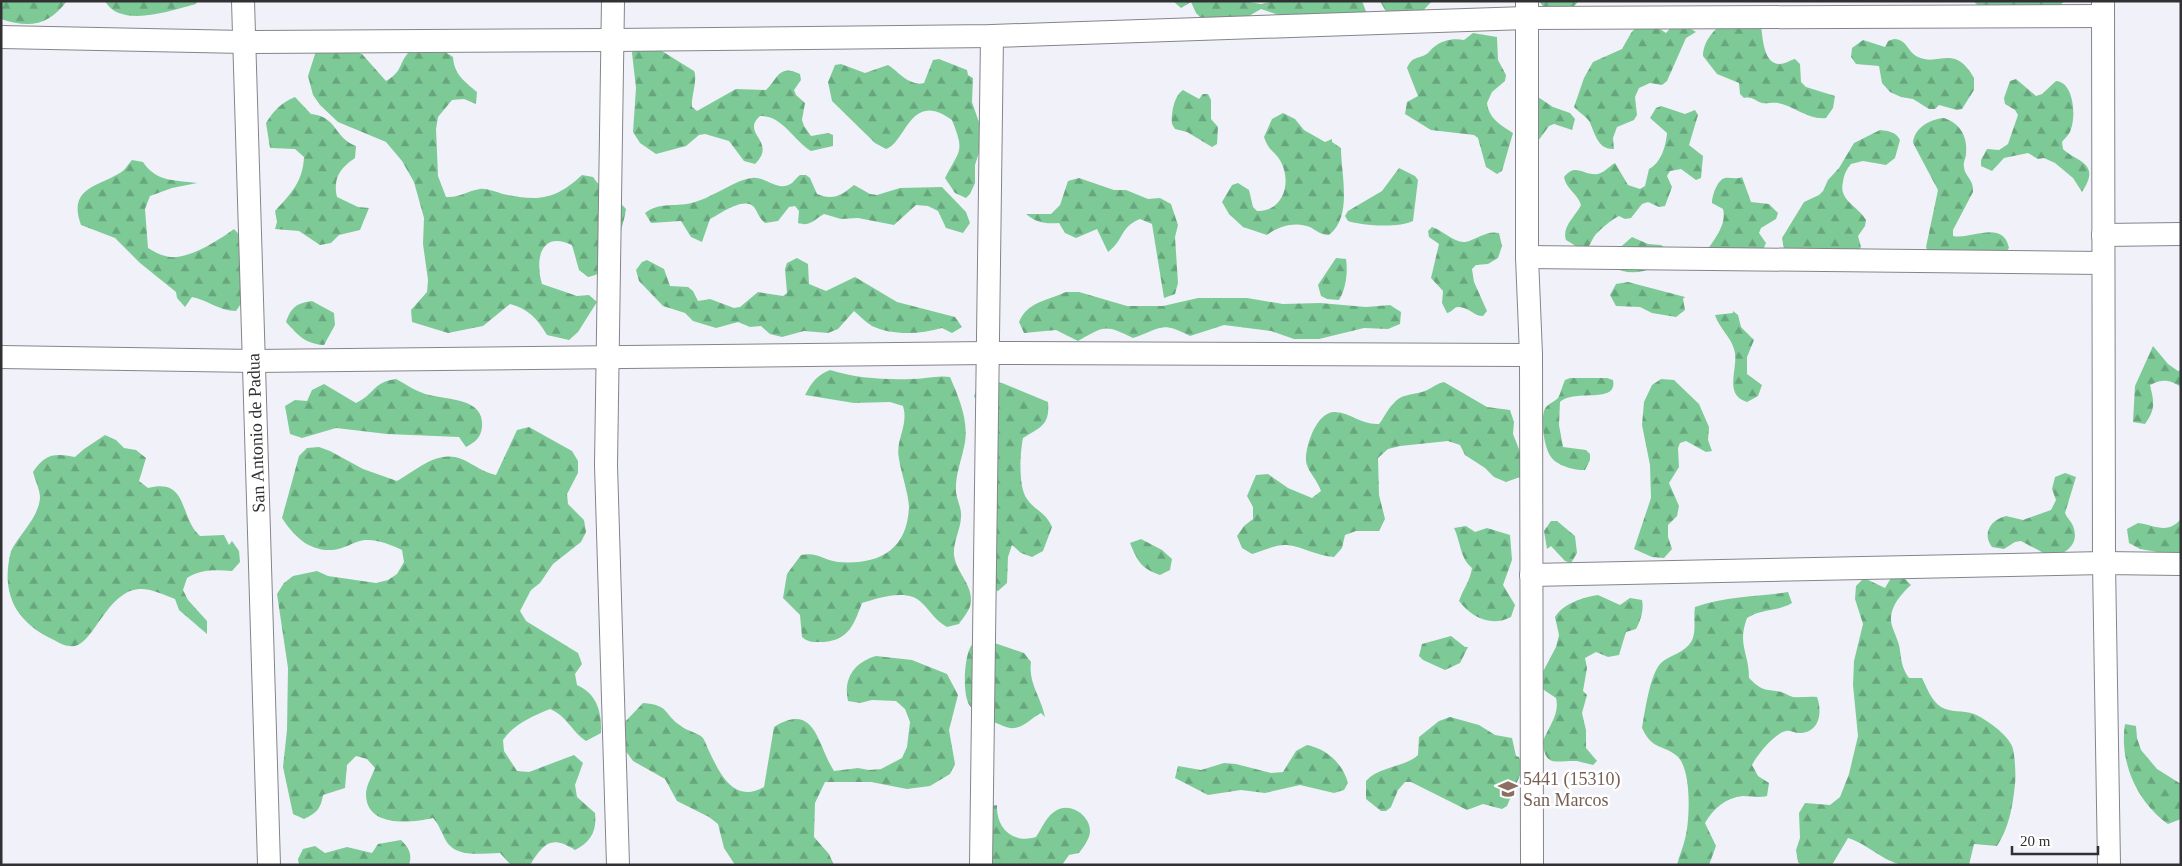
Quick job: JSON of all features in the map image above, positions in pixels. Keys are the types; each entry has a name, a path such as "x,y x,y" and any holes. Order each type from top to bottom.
{"street":[{"name":"San Antonio de Padua","path":"243,1 268,865"},
{"path":"613,1 614,40 606,465 618,865"},
{"path":"1,37 244,42 992,36 1526,10 2102,9 2104,564 2109,865"},
{"path":"1526,10 1527,257 1531,355 1532,865"},
{"path":"980,865 992,36"},
{"path":"2103,235 2181,234"},
{"path":"1527,257 2103,264"},
{"path":"1,357 254,361 609,355 988,353 1531,355"},
{"path":"1531,575 2181,564"}],"green space":[{"path":"1,1 67,1 46,20 38,23 21,24 1,19"},
{"path":"105,1 197,1 196,4 174,10 134,16 122,14 112,9"},
{"path":"1173,1 1249,2 1261,4 1273,1 1362,1 1367,14 1309,25 1261,9 1240,21 1204,21 1196,13 1191,2 1181,8"},
{"path":"1380,1 1432,1 1420,14 1389,17"},
{"path":"1539,1 1579,1 1572,8 1548,13"},
{"path":"1973,1 2064,1 2053,14 1982,9"},
{"path":"1734,13 1760,19 1764,46 1769,59 1774,63 1782,64 1795,59 1800,64 1801,82 1806,87 1835,96 1833,108 1826,118 1813,117 1778,103 1762,103 1751,98 1744,98 1740,94 1739,83 1717,74 1703,56 1704,49 1709,37"},
{"path":"1680,22 1696,32 1686,38 1667,81 1662,85 1650,83 1639,88 1635,97 1637,115 1634,120 1617,127 1613,138 1614,149 1604,147 1597,140 1588,119 1574,107 1584,78 1593,62 1622,49 1631,33 1640,23 1651,23 1666,33 1674,24"},
{"path":"1473,33 1497,37 1498,60 1506,75 1505,81 1492,92 1487,103 1493,117 1513,133 1502,171 1497,174 1486,167 1478,138 1474,135 1431,130 1405,114 1407,102 1418,96 1407,68 1411,62 1444,41 1452,39 1464,40"},
{"path":"1894,39 1905,44 1918,57 1933,60 1953,59 1960,61 1967,67 1974,78 1974,90 1962,109 1957,110 1939,105 1935,109 1929,109 1913,99 1901,97 1890,92 1882,83 1879,66 1856,64 1851,57 1852,48 1863,40 1885,47 1888,41"},
{"path":"339,47 362,54 386,81 400,68 408,53 418,48 424,47 443,51 453,57 458,73 477,92 476,104 464,99 452,100 438,117 436,129 438,176 446,197 482,189 526,198 545,197 563,190 582,175 593,177 600,186 626,209 613,252 604,267 596,275 588,277 579,270 572,245 561,241 553,241 542,250 539,266 542,284 577,296 589,295 597,302 578,332 569,340 547,335 532,315 510,304 483,326 448,333 412,322 411,310 427,292 428,280 423,244 424,218 414,182 402,161 386,142 338,122 320,105 313,95 308,76 316,51"},
{"path":"634,47 657,48 694,71 692,107 697,111 736,89 766,90 783,71 788,70 800,74 801,80 794,90 796,95 805,103 802,120 804,126 811,136 828,133 833,135 833,146 811,151 781,124 768,117 760,116 755,122 754,128 763,149 761,156 755,164 744,161 729,141 705,134 699,135 686,146 656,154 640,143 633,132 636,88 632,53"},
{"path":"939,59 967,70 968,75 973,78 972,102 982,131 982,143 975,165 975,183 966,198 955,193 945,178 959,150 958,139 952,120 938,112 927,111 918,114 893,145 886,149 875,143 832,101 828,82 835,65 841,64 865,73 888,65 909,81 919,84 924,83 933,60"},
{"path":"2016,79 2036,96 2042,94 2056,81 2067,87 2072,100 2073,123 2069,134 2062,142 2063,149 2085,164 2088,169 2087,182 2082,192 2073,178 2055,163 2044,158 2038,159 2028,153 2004,158 1992,171 1981,166 1981,160 1987,149 1999,150 2008,144 2018,115 2015,110 2005,104 2004,98 2010,81"},
{"path":"1183,90 1199,99 1203,94 1208,94 1211,100 1211,119 1218,127 1217,144 1212,147 1187,132 1175,129 1172,124 1174,105 1177,96"},
{"path":"1532,93 1553,107 1570,113 1575,119 1572,130 1554,124 1549,126 1538,141"},
{"path":"295,97 311,114 326,119 343,138 356,146 355,158 345,166 337,179 337,197 358,207 369,208 360,230 339,235 331,243 320,245 299,231 275,229 277,222 275,211 291,193 299,180 304,157 295,149 270,148 266,123 278,107"},
{"path":"1661,106 1685,114 1695,110 1698,115 1689,145 1703,156 1701,178 1696,180 1681,169 1670,171 1667,176 1672,187 1665,206 1659,207 1648,202 1642,204 1631,218 1616,217 1596,234 1584,251 1566,240 1567,226 1581,205 1567,185 1564,177 1572,170 1598,174 1615,163 1628,185 1640,189 1645,186 1649,169 1657,163 1662,154 1667,133 1650,118 1656,108"},
{"path":"1283,113 1295,119 1304,130 1325,142 1332,139 1332,142 1341,148 1344,182 1343,206 1341,217 1329,235 1321,234 1310,227 1299,224 1276,229 1267,235 1243,227 1229,214 1222,202 1232,185 1238,183 1249,190 1253,207 1257,211 1273,207 1279,201 1285,187 1284,170 1281,162 1268,146 1264,137 1272,119"},
{"path":"1944,118 1955,124 1962,132 1966,142 1964,167 1973,188 1973,192 1953,230 1953,236 1986,233 2000,234 2006,239 2009,248 2005,253 1928,252 1926,247 1938,190 1913,143 1916,133 1924,125 1933,120"},
{"path":"1880,130 1892,132 1900,140 1895,158 1886,165 1863,161 1851,164 1843,179 1843,194 1866,220 1865,226 1858,236 1861,247 1858,252 1784,249 1782,238 1804,202 1823,191 1828,180 1839,168 1854,143"},
{"path":"132,160 143,162 148,169 160,177 197,183 172,188 150,196 145,209 148,248 164,256 178,257 204,248 234,229 242,238 243,301 236,311 230,311 192,297 185,307 177,298 176,292 140,263 115,238 81,225 78,212 79,202 83,194 89,188 124,170"},
{"path":"1399,168 1415,176 1418,180 1413,221 1399,225 1381,226 1348,221 1345,216 1348,211 1382,191"},
{"path":"800,175 806,175 810,178 817,194 828,197 837,196 854,185 870,194 877,195 900,188 942,187 966,212 970,223 963,233 946,228 938,211 928,206 916,205 894,225 858,218 841,219 824,214 811,222 802,224 798,223 799,211 795,206 789,207 778,221 765,223 754,207 750,204 744,204 732,207 710,219 702,242 691,237 681,221 651,223 645,213 657,207 688,204 701,200 746,179 757,178 776,185 787,186"},
{"path":"1742,177 1751,202 1769,204 1778,213 1776,219 1761,228 1759,233 1766,243 1761,254 1705,253 1719,232 1724,215 1723,209 1712,203 1715,189 1722,179"},
{"path":"1079,178 1114,190 1126,190 1148,199 1160,198 1171,204 1178,225 1175,237 1178,283 1175,294 1164,298 1152,224 1140,219 1134,222 1125,230 1117,243 1108,252 1097,229 1076,238 1065,233 1059,223 1041,222 1026,214 1051,214 1060,205 1068,181"},
{"path":"1432,227 1461,242 1490,233 1499,233 1502,246 1498,258 1488,264 1476,265 1472,269 1474,282 1487,311 1483,316 1461,307 1457,307 1447,313 1442,303 1443,291 1431,278 1439,244 1429,237 1428,231"},
{"path":"1632,237 1648,244 1661,245 1671,252 1659,264 1644,271 1627,272 1611,266 1616,251"},
{"path":"797,258 808,264 809,284 826,291 855,277 897,302 955,317 962,327 952,333 942,328 925,332 898,333 872,326 854,311 838,329 828,333 804,331 782,337 770,334 761,326 750,327 738,322 716,328 693,321 685,313 663,306 639,281 636,270 642,262 647,260 664,269 670,286 688,287 693,291 698,301 710,299 734,308 740,307 758,292 783,296 787,293 785,269 787,263"},
{"path":"1336,258 1346,259 1347,264 1345,286 1339,300 1327,299 1321,296 1318,285"},
{"path":"1628,282 1685,297 1683,299 1685,310 1676,317 1652,313 1640,307 1616,306 1610,295 1616,284"},
{"path":"1066,292 1079,292 1127,306 1163,306 1198,298 1247,298 1283,304 1320,303 1366,307 1390,305 1401,312 1400,324 1388,329 1364,328 1319,339 1294,339 1271,331 1224,325 1190,336 1166,327 1155,329 1133,338 1116,330 1105,329 1094,332 1078,341 1056,330 1024,333 1019,322 1027,310 1039,302"},
{"path":"312,301 334,313 335,325 324,345 307,341 298,335 286,322 295,307"},
{"path":"1733,311 1738,315 1741,327 1754,340 1747,357 1747,374 1762,385 1758,396 1747,402 1735,393 1733,386 1734,349 1715,315 1733,313"},
{"path":"2153,346 2168,364 2178,371 2181,370 2181,387 2173,382 2166,381 2150,385 2153,401 2151,414 2145,424 2133,422 2135,386"},
{"path":"830,370 860,377 881,379 950,377 963,411 966,429 964,447 956,480 956,492 961,518 954,555 955,561 967,583 971,595 971,604 959,624 947,627 943,625 916,598 901,595 862,603 849,630 832,641 814,642 802,637 800,615 783,598 787,574 801,555 816,555 838,562 865,561 877,558 896,545 903,535 909,507 898,452 904,420 903,406 890,402 854,403 805,395 815,380"},
{"path":"1570,378 1607,378 1613,380 1613,388 1609,392 1575,396 1560,402 1559,425 1563,447 1586,450 1590,454 1590,460 1585,470 1566,467 1553,460 1544,435 1544,411 1548,405 1558,398 1565,380"},
{"path":"396,379 425,394 472,405 478,410 481,418 482,427 479,437 466,447 459,437 387,434 336,428 302,438 290,434 285,406 295,400 307,401 312,390 324,384 356,403 383,383"},
{"path":"1661,379 1674,380 1699,404 1709,427 1708,440 1712,451 1706,452 1686,441 1680,443 1678,448 1679,467 1669,483 1679,506 1677,516 1668,525 1668,537 1672,549 1664,558 1652,557 1634,549 1651,498 1650,465 1642,425 1644,402 1652,385"},
{"path":"990,381 1002,383 1048,402 1046,421 1023,438 1021,470 1024,494 1033,506 1043,514 1052,527 1043,551 1032,557 1021,553 1012,545 1008,557 1007,583 998,591 989,588 984,417 974,396 979,385"},
{"path":"1444,382 1487,407 1510,410 1514,422 1513,434 1526,467 1520,477 1506,482 1494,477 1485,468 1465,455 1460,445 1448,441 1388,449 1378,458 1379,495 1385,519 1379,531 1356,531 1345,535 1342,548 1334,557 1287,545 1252,554 1242,548 1237,536 1244,526 1253,519 1253,507 1247,496 1256,475 1268,474 1288,488 1312,498 1321,491 1308,468 1306,455 1313,431 1323,417 1335,412 1347,414 1367,423 1379,424 1399,398 1424,391"},
{"path":"529,427 572,451 578,461 578,473 567,494 568,504 584,520 586,532 581,542 553,564 540,583 531,590 520,611 526,621 578,653 582,664 575,674 577,685 589,693 597,704 601,733 586,741 561,716 550,709 518,725 507,734 503,740 504,751 517,771 529,772 574,755 583,763 575,785 577,797 595,813 594,831 589,840 575,850 560,843 554,842 549,844 540,851 530,865 511,865 500,853 470,854 455,850 449,845 433,818 402,822 381,818 373,813 368,805 366,791 375,768 367,759 356,756 347,765 345,788 323,795 318,810 304,819 293,814 283,767 287,730 288,668 277,594 284,583 293,576 317,571 328,576 376,583 388,580 397,574 404,562 402,550 379,541 365,540 336,550 323,550 302,541 292,531 282,518 299,456 307,448 319,447 363,469 397,481 429,461 446,457 464,460 483,471 496,475 517,430"},
{"path":"105,435 116,440 124,448 136,450 146,458 139,481 148,488 161,486 170,488 177,494 182,501 193,528 200,536 224,535 229,545 232,541 239,551 240,562 232,571 214,570 187,578 183,590 188,600 207,621 207,634 179,610 175,599 148,590 139,589 128,592 119,598 89,636 75,646 62,644 41,633 30,625 14,605 8,581 8,566 11,551 39,506 40,495 33,472 46,458 56,455 75,457"},
{"path":"2065,473 2076,477 2065,513 2075,532 2075,538 2071,546 2053,558 2021,541 2015,542 2004,549 1992,547 1989,542 1988,533 1992,524 2006,516 2023,520 2051,510 2056,500 2052,489 2055,477"},
{"path":"2181,519 2181,556 2140,549 2129,543 2127,529 2138,523 2166,528 2176,524"},
{"path":"1551,521 1557,521 1575,536 1577,553 1571,563 1565,561 1551,546 1547,549 1544,531"},
{"path":"1466,526 1475,532 1487,528 1510,535 1512,560 1503,585 1515,605 1511,617 1497,621 1483,619 1470,612 1459,601 1472,568 1465,560 1454,528"},
{"path":"1141,539 1162,550 1172,559 1170,570 1160,575 1148,570 1140,563 1130,543"},
{"path":"1903,577 1911,585 1895,603 1891,620 1904,669 1909,678 1922,678 1932,697 1941,707 1979,716 1996,727 2012,746 2015,780 2012,808 2007,824 1997,846 1974,844 1969,865 1903,865 1888,860 1848,838 1832,865 1801,865 1798,862 1796,850 1800,838 1799,813 1805,803 1830,805 1840,797 1849,774 1858,736 1853,685 1854,661 1863,624 1855,599 1856,586 1864,578 1885,588 1891,578"},
{"path":"1788,592 1792,603 1747,618 1743,642 1749,678 1764,689 1781,692 1793,697 1817,697 1820,710 1818,721 1811,730 1796,733 1788,731 1777,736 1762,750 1754,761 1752,765 1758,776 1769,783 1767,796 1743,796 1725,801 1708,818 1705,823 1716,846 1709,865 1677,865 1687,831 1689,808 1687,783 1682,763 1677,756 1654,744 1642,728 1654,674 1662,662 1682,651 1691,642 1694,634 1695,607 1729,599"},
{"path":"1598,595 1620,605 1630,598 1642,600 1641,618 1636,629 1626,632 1619,655 1608,657 1596,652 1585,658 1587,668 1583,691 1587,695 1582,713 1586,730 1586,748 1597,761 1593,765 1577,761 1553,761 1546,756 1543,741 1555,715 1556,698 1541,688 1538,681 1556,647 1559,635 1555,617 1563,608 1574,602"},
{"path":"1451,636 1465,647 1468,647 1460,663 1445,670 1423,660 1419,656 1422,644"},
{"path":"980,638 1024,653 1031,662 1031,677 1045,717 1041,713 1021,726 1010,728 985,718 972,709 967,701 965,667 971,646"},
{"path":"876,656 912,660 947,674 958,695 949,730 955,764 950,774 930,786 907,789 871,782 825,782 815,803 814,837 829,854 834,865 735,865 724,848 718,824 709,817 677,801 665,779 633,761 625,750 622,725 643,703 662,708 675,722 702,737 723,777 736,789 744,792 764,787 774,727 788,720 799,719 807,723 819,739 834,771 858,768 869,770 881,769 902,758 907,747 910,722 905,709 896,701 872,700 860,703 848,701 847,686 852,672 862,662"},
{"path":"1450,717 1479,725 1495,735 1512,738 1516,756 1519,757 1523,768 1507,806 1502,809 1483,804 1467,810 1411,782 1405,782 1398,790 1391,807 1386,811 1381,811 1366,799 1366,781 1371,776 1418,755 1419,737 1439,721"},
{"path":"2125,724 2136,726 2141,750 2157,769 2181,784 2181,819 2168,824 2157,815 2139,793 2128,767 2125,753"},
{"path":"1307,745 1321,750 1338,764 1348,783 1344,790 1334,793 1300,785 1265,793 1241,790 1208,795 1175,778 1178,766 1201,770 1224,763 1236,764 1271,773 1283,772 1296,751"},
{"path":"997,805 999,821 1007,832 1013,836 1028,839 1036,837 1053,812 1069,808 1080,812 1084,816 1089,826 1089,838 1079,853 1069,855 1062,865 982,865 986,807"},
{"path":"401,840 409,851 409,865 299,865 298,859 303,849 315,846 325,853 347,847 372,853 378,844"}],"place":[{"name":"5441 (15310) San Marcos","path":"1508,789"}]}
